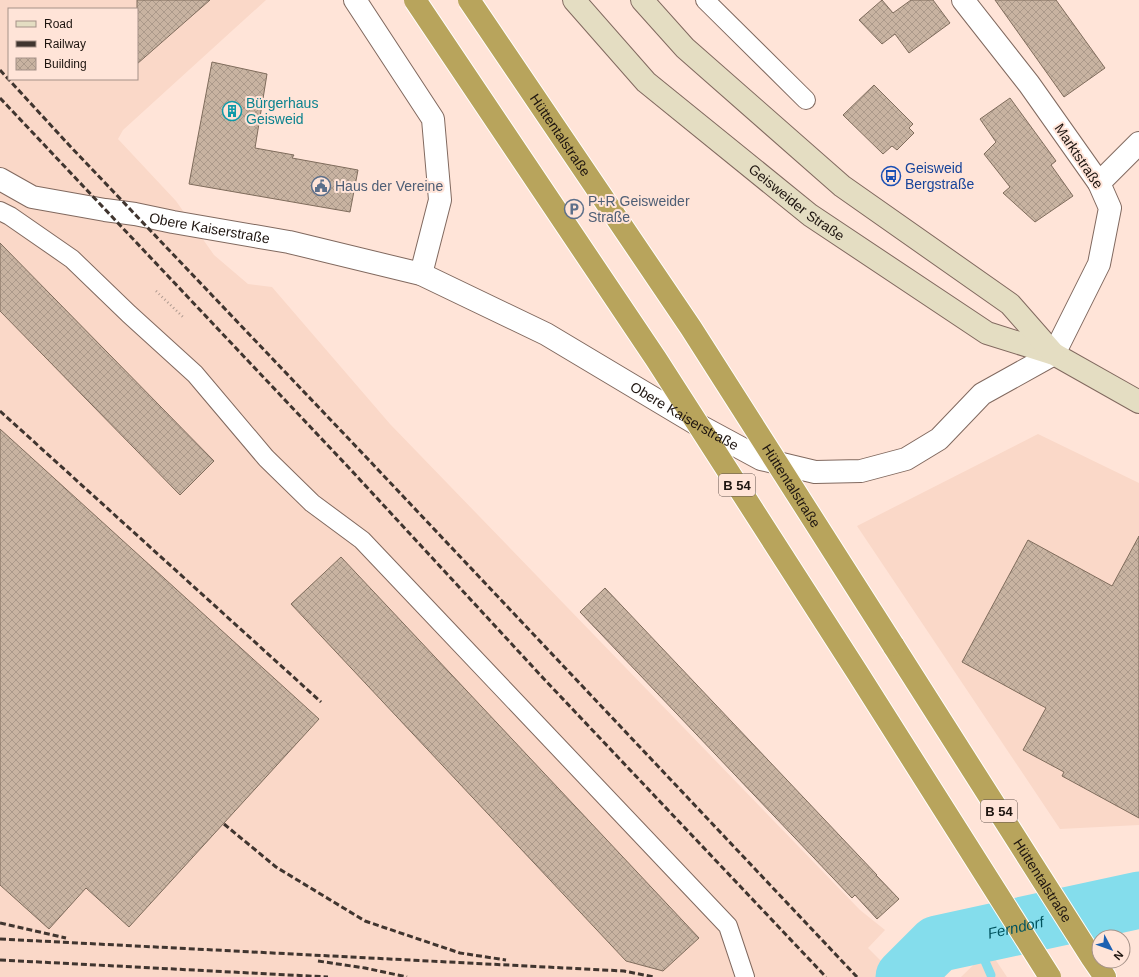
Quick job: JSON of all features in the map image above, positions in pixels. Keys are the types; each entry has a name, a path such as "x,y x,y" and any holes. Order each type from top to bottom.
{"highway":[{"name":"B 54","path":"415,0 661,366 853,665 1050,977"},
{"name":"Hüttentalstraße","path":"469,0 691,328 1105,977"}],"main road":[{"name":"Geisweider Straße","path":"574,0 646,82 810,215 987,333 1054,354 1139,402"},
{"name":"Geisweider Straße","path":"642,0 686,48 842,186 1010,304 1054,354"}],"street":[{"path":"355,0 433,119 440,200 421,274"},
{"name":"Marktstraße","path":"963,0 1029,84 1099,183 1110,208 1100,264 1054,354"},
{"path":"1099,183 1139,143"},
{"name":"Obere Kaiserstraße","path":"0,179 32,196 289,242 421,274 546,334 700,426 761,459 815,472 861,471 906,459 939,439 982,394 1054,354"}],"lane":[{"path":"705,0 806,100"},
{"path":"0,211 10,216 72,259 129,314 195,374 266,458 312,503 362,540 728,926 745,977"}],"path":[{"path":"156,291 184,318"}],"shaded area":[{"path":"0,0 266,0 123,130 118,139 176,201 214,255 248,284 272,287 390,424 860,910 885,930 868,948 897,977 0,977"},
{"path":"1038,434 1139,483 1139,825 1060,829 857,526"},
{"path":"989,950 1007,977 961,977"}],"building":[{"path":"137,0 210,0 138,63"},
{"path":"882,0 893,13 911,0 933,0 950,23 909,53 895,34 882,44 859,20"},
{"path":"995,0 1056,0 1105,68 1064,97"},
{"name":"Bürgerhaus Geisweid","path":"212,62 267,74 255,148 294,155 292,158 358,170 350,212 189,184"},
{"path":"874,85 913,124 909,128 914,133 897,150 892,146 883,154 843,115"},
{"path":"1010,98 1056,161 1051,165 1073,196 1035,222 1003,193 1010,187 984,154 996,142 980,119"},
{"path":"0,243 214,461 180,495 0,311"},
{"path":"0,429 319,719 129,927 86,888 49,929 0,885"},
{"path":"1139,536 1139,818 1062,776 1064,772 1023,750 1046,708 962,662 1028,540 1112,586"},
{"path":"341,557 699,938 663,971 626,961 291,604"},
{"path":"605,588 899,899 877,919 855,895 852,898 580,612"}],"waterway":[{"name":"Ferndorf","path":"904,977 937,944 1139,900"},
{"path":"974,936 991,975"}],"railway":[{"path":"0,70 8,79"},
{"path":"9,80 857,977"},
{"path":"0,98 351,470 544,679 826,977"},
{"path":"0,411 321,702"},
{"path":"224,824 276,867 365,921 460,953 506,960"},
{"path":"0,923 66,938"},
{"path":"0,939 624,971 654,977"},
{"path":"0,960 328,977"},
{"path":"318,961 365,968 407,977"}],"place":[{"name":"Bürgerhaus Geisweid","path":"232,111"},
{"name":"Geisweid Bergstraße","path":"891,176"},
{"name":"Haus der Vereine","path":"321,186"},
{"name":"P+R Geisweider Straße","path":"574,209"}]}
